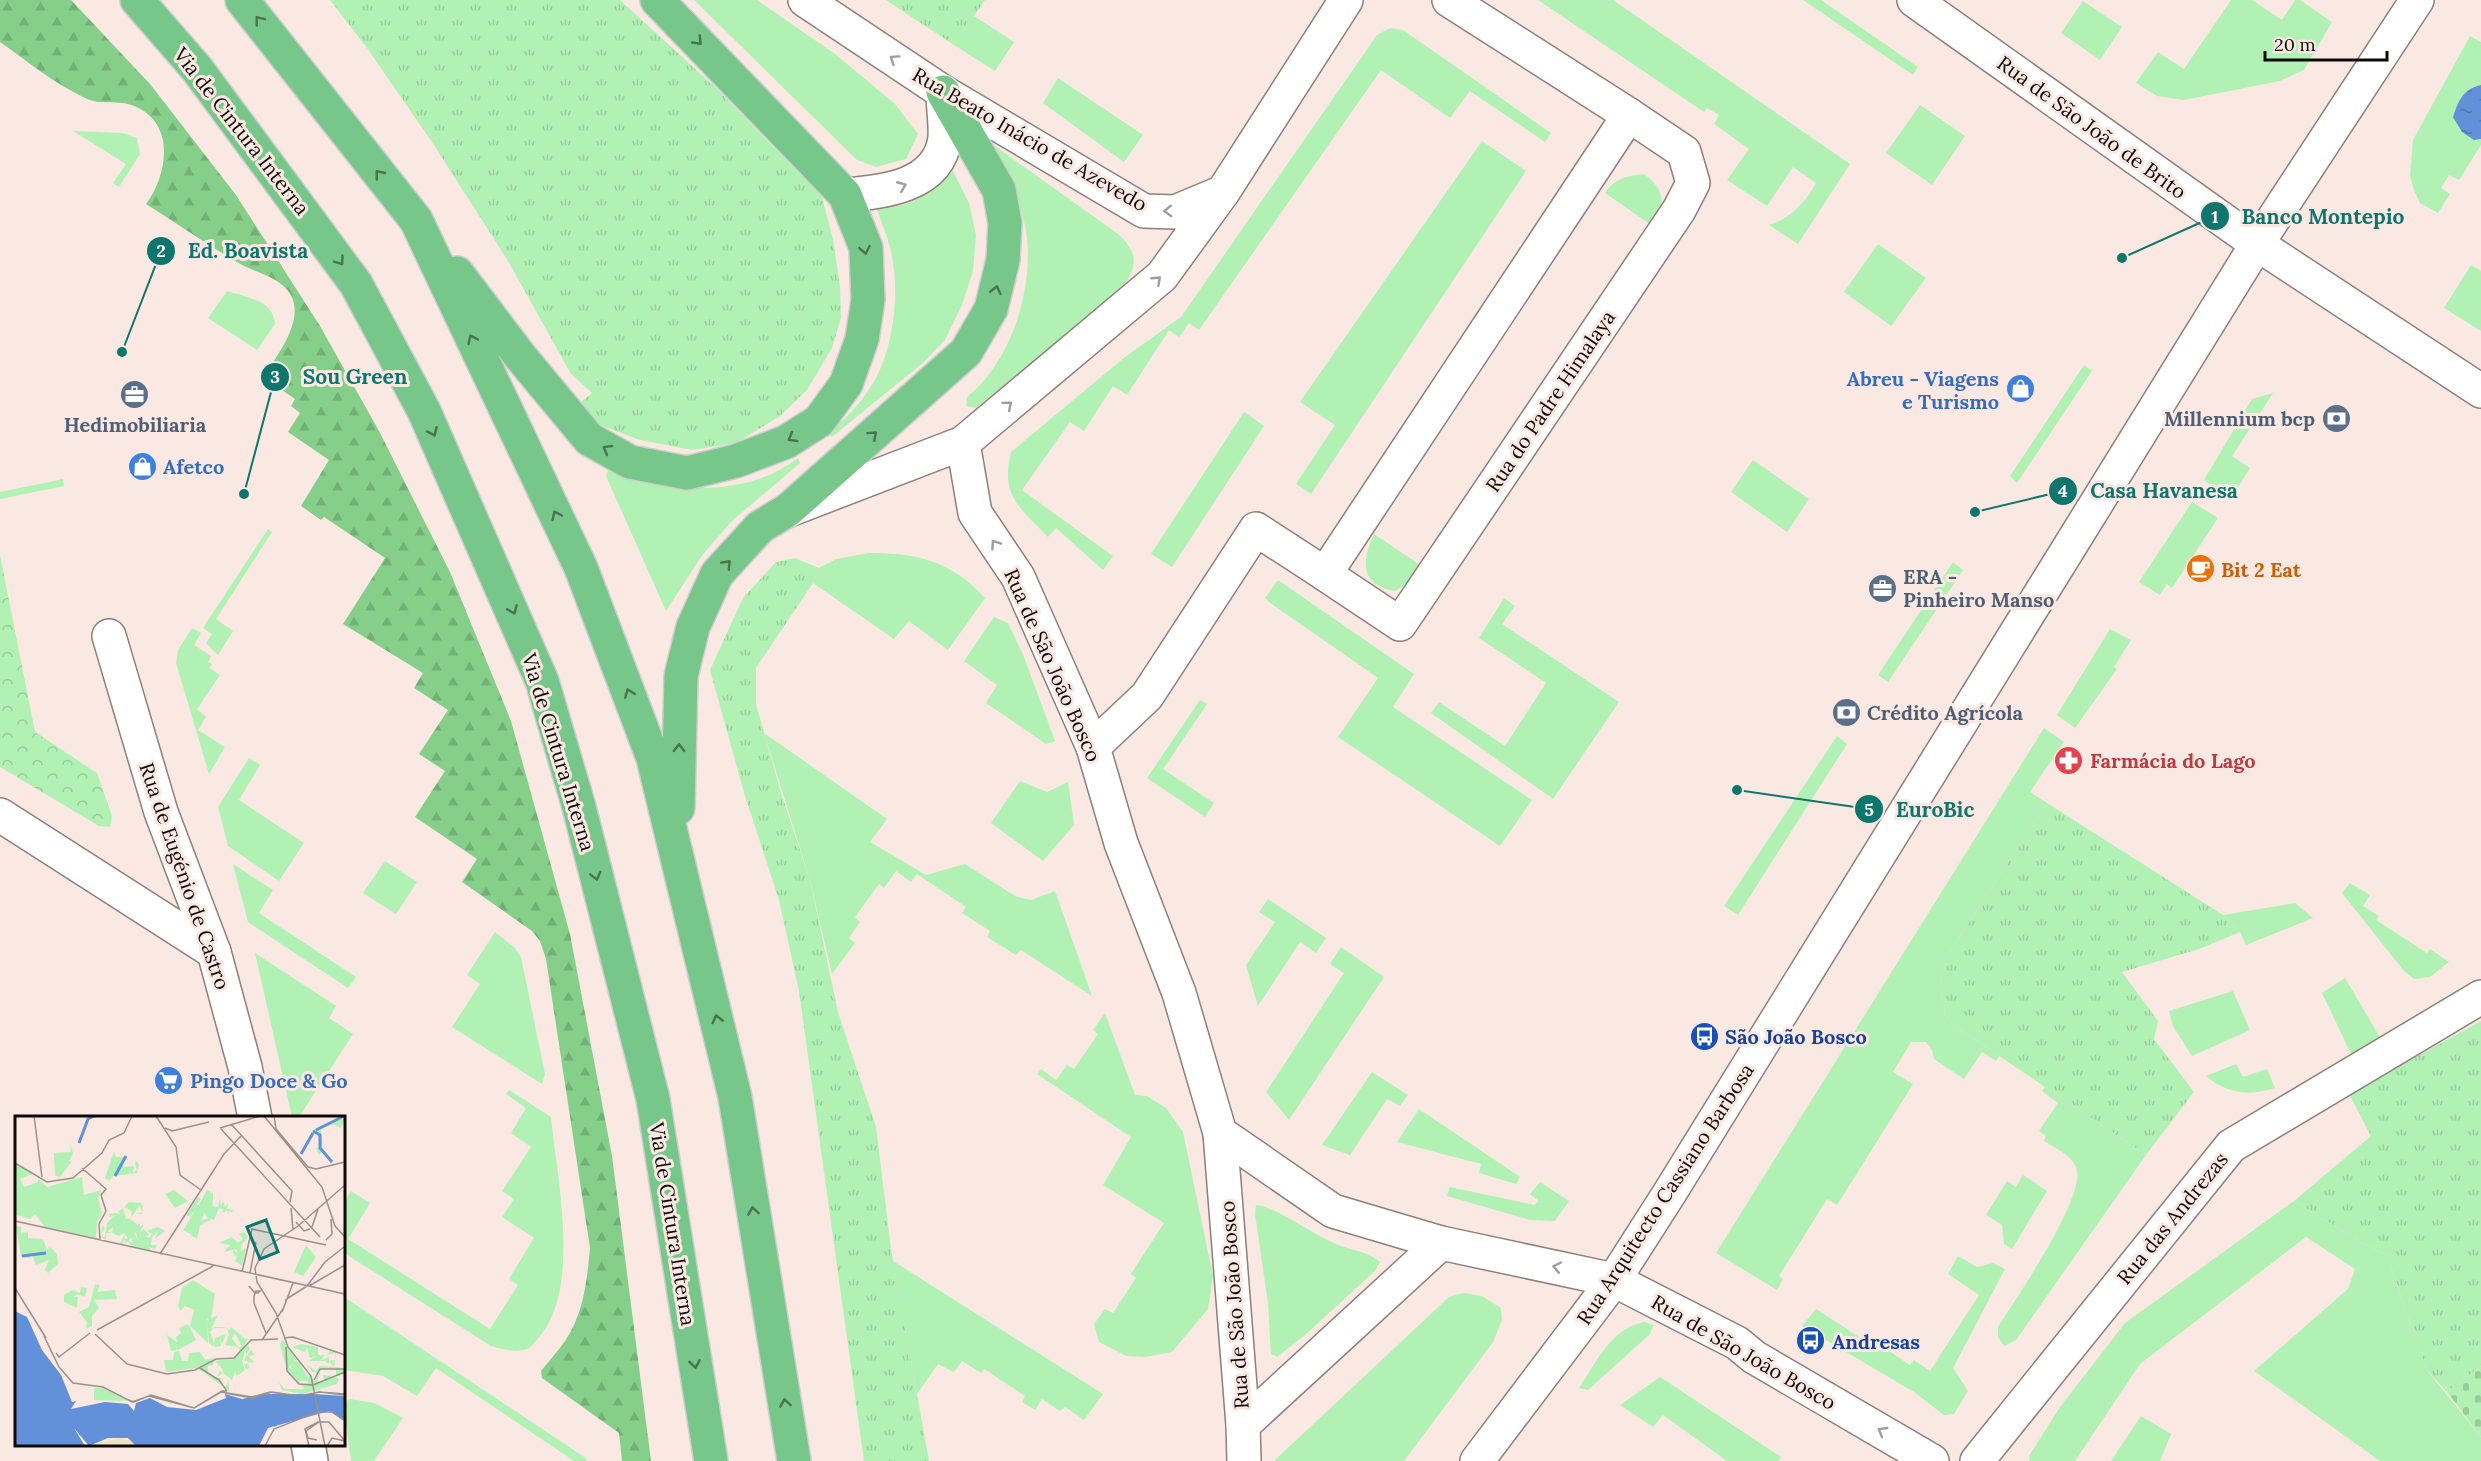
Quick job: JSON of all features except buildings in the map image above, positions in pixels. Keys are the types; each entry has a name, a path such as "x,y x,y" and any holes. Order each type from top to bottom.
{"highway":[{"name":"Via de Cintura Interna","path":"137,0 197,69 357,284 424,411 542,681 579,807 653,1099 711,1461"},
{"path":"242,0 520,356 589,439 630,462 687,473 736,461 786,442 819,421 846,384 862,339 868,300 866,248 844,195 668,5"},
{"path":"677,849 681,676 693,627 717,574 760,527 788,510 966,352 991,309 1003,260 1005,223 999,190 943,92"},
{"path":"416,220 581,568 653,758 677,849 735,1097 794,1461"}],"street":[{"name":"Rua Beato Inácio de Azevedo","path":"805,0 943,92 1144,211 1175,212 1223,192"},
{"path":"788,510 963,443 1162,276 1223,192 1346,0"},
{"name":"Rua do Padre Himalaya","path":"1093,747 1147,696 1256,529 1400,624 1694,183 1684,152 1449,0"},
{"name":"Rua de São João de Brito","path":"1914,0 2257,244 2481,391"},
{"name":"Rua Arquitecto Cassiano Barbosa","path":"1477,1461 1614,1280 1784,1012 2257,244 2417,0"},
{"path":"844,195 889,191 908,184 924,174 938,160 945,140 943,92"},
{"path":"1325,574 1629,115"},
{"name":"Rua de São João Bosco","path":"963,443 975,513 1018,577 1093,747 1121,843 1179,993 1221,1133 1243,1425"},
{"name":"Rua de Eugénio de Castro","path":"109,636 161,812 214,952 245,1067 255,1116"},
{"path":"0,815 214,952"},
{"name":"Rua das Andrezas","path":"1977,1461 2230,1146 2481,997"},
{"name":"Rua de São João Bosco","path":"1221,1133 1333,1211 1441,1243 1614,1280 1737,1343 1754,1357 1932,1461"},
{"name":"Rua de São João Bosco","path":"1243,1425 1441,1243"},
{"path":"1243,1425 1244,1461"},
{"path":"308,1446 311,1461"}],"green space":[{"path":"0,0 71,0 150,84 236,195 320,326 379,431 450,572 511,721 570,934 612,1156 651,1461 622,1461 619,1433 542,1378 541,1371 565,1341 576,1319 586,1284 590,1248 546,959 540,941 532,931 462,882 477,859 415,817 445,771 419,754 448,710 414,688 423,673 343,624 385,558 324,517 321,520 301,506 329,460 288,432 300,413 291,406 295,399 263,377 290,331 294,318 294,306 290,294 281,284 235,261 146,204 154,192 163,164 164,150 157,124 134,106 91,100 74,92 41,72 0,42"},
{"path":"330,0 620,0 714,86 822,197 833,239 840,286 841,318 832,348 807,390 780,416 736,443 692,450 640,440 600,425 580,403 592,393 571,374 508,261 434,145 367,48"},
{"path":"694,0 757,0 835,54 895,104 918,134 906,159 876,167 857,160"},
{"path":"886,0 985,0 954,45"},
{"path":"1538,0 1613,0 1850,164 1798,244 1769,225 1797,209 1816,183 1793,167 1767,206 1727,180 1749,149 1714,124 1719,115 1707,108 1704,112"},
{"path":"1803,0 1821,0 1918,67 1913,75"},
{"path":"2231,0 2252,0 2282,20 2295,0 2300,0 2332,22 2304,70 2280,81 2184,100 2157,96 2136,83 2158,52 2184,69"},
{"path":"2083,1 2122,27 2100,60 2061,33"},
{"path":"974,16 1014,42 995,71 954,45"},
{"path":"1390,28 1403,30 1551,133 1545,142 1470,91 1450,118 1381,70 1199,330 1189,323 1179,337 1169,330 1127,395 1113,386 1084,431 1070,422 1022,490 1113,556 1103,570 1056,528 1048,537 1021,509 1010,491 1008,480 1011,452 1125,357 1181,317 1377,35"},
{"path":"2470,36 2481,42 2481,85 2472,87 2474,140 2481,139 2481,145 2459,180 2449,175 2441,188 2450,194 2438,213 2420,203 2414,190 2410,176 2413,140"},
{"path":"1058,78 1143,135 1124,162 1043,103"},
{"path":"1920,105 1965,136 1932,185 1886,153"},
{"path":"73,131 122,133 137,138 140,154 119,187 113,183 126,164"},
{"path":"1482,141 1526,171 1311,494 1296,484 1335,425 1300,402"},
{"path":"995,146 1118,234 1130,248 1134,261 1121,290 976,408 966,406 967,397 983,382 1007,344 1023,299 1027,276 1028,253 1024,220 1012,188 992,147"},
{"path":"953,171 969,203 976,235 973,271 962,305 945,340 924,362 832,437 828,433 856,406 878,374 892,329 895,278 889,243 877,209 900,206 919,198 936,187"},
{"path":"1644,174 1660,192 1662,205 1654,227 1605,193 1613,184 1622,179"},
{"path":"1878,244 1926,278 1891,326 1844,292"},
{"path":"2471,265 2481,271 2481,331 2444,308"},
{"path":"227,291 257,301 270,310 275,324 257,350 208,318"},
{"path":"2084,365 2092,371 2017,483 2010,476"},
{"path":"2273,393 2232,456 2250,468 2231,499 2204,480 2252,399"},
{"path":"1244,412 1264,426 1172,567 1151,554"},
{"path":"798,458 800,463 732,521 703,554 666,611 606,476 608,471 656,484 706,488 731,486 755,480 777,471"},
{"path":"1753,460 1809,499 1787,532 1731,492"},
{"path":"63,479 64,486 0,499 0,492"},
{"path":"2192,502 2218,518 2172,588 2167,584 2160,595 2139,582"},
{"path":"268,529 272,532 216,619 233,631 218,655 206,643 212,634 203,628"},
{"path":"1374,534 1423,567 1413,580 1395,591 1375,584 1366,571 1367,554"},
{"path":"869,553 918,557 933,562 959,575 985,598 948,650 909,621 894,639 813,583 819,568 836,559"},
{"path":"0,555 35,732 97,773 112,816 110,827 99,826 0,767"},
{"path":"795,558 819,568 813,583 756,668 756,704 781,793 810,880 838,1012 876,1127 891,1249 929,1461 864,1461 799,991 779,900 745,796 710,670 743,598 776,562"},
{"path":"1953,562 1963,570 1888,682 1878,675"},
{"path":"1278,580 1414,674 1393,707 1532,800 1500,846 1338,737 1378,678 1269,602 1265,598"},
{"path":"1504,598 1515,606 1502,624 1619,702 1553,799 1431,713 1439,702 1505,746 1546,683 1479,638"},
{"path":"994,617 1008,623 1024,657 1055,741 1046,744 986,703 997,685 964,661"},
{"path":"192,628 201,633 194,645 211,656 208,662 212,664 209,668 220,675 197,709 206,717 198,730 225,747 209,774 176,663 178,650"},
{"path":"2110,629 2131,640 2114,667 2117,669 2075,728 2057,715"},
{"path":"1200,700 1207,704 1163,769 1214,803 1205,817 1147,778"},
{"path":"2044,728 2064,742 2030,792 2047,803 1948,954 1940,985 1945,1015 1962,1031 1999,1056 1996,1061 1982,1052 1964,1079 1934,1059 1932,1050 1926,1042 1911,1042 1893,1072 1913,1084 1837,1205 1827,1199 1779,1276 1783,1279 1777,1290 1716,1253"},
{"path":"764,733 887,819 870,842 926,875 965,864 1015,896 1031,900 1055,891 1092,996 1021,950 1016,955 987,937 990,931 962,913 966,907 917,874 911,882 896,871 884,888 879,884 855,917 860,922 849,938 855,943 832,974 810,880"},
{"path":"1837,736 1847,744 1738,915 1724,906"},
{"path":"249,758 260,765 239,800 304,843 279,881 228,846 218,807"},
{"path":"1020,781 1047,792 1068,782 1074,825 1043,861 991,823"},
{"path":"2047,803 2223,915 2240,932 2199,949 2122,972 2158,1021 2154,1039 2194,1092 2146,1155 1962,1031 1945,1015 1940,985 1948,954"},
{"path":"385,861 417,882 396,914 363,893"},
{"path":"233,864 273,890 259,913 356,977 348,988 248,922"},
{"path":"2350,883 2370,895 2363,906 2379,916 2376,920 2427,953 2430,949 2449,962 2430,977 2414,979 2404,971 2342,893"},
{"path":"1268,899 1326,938 1316,953 1300,942 1258,1006 1246,965 1275,922 1259,912"},
{"path":"2295,903 2313,918 2246,945 2240,932 2223,915"},
{"path":"495,932 515,948 521,957 545,1074 542,1084 452,1027 480,984 467,975"},
{"path":"1341,947 1384,977 1289,1120 1266,1092 1344,973 1330,964"},
{"path":"255,953 336,1006 329,1018 353,1034 300,1116 292,1116"},
{"path":"2345,978 2381,1039 2351,1054 2322,993"},
{"path":"2233,991 2250,1030 2192,1056 2173,1026 2169,1011"},
{"path":"1105,1013 1135,1095 1147,1096 1166,1108 1183,1132 1213,1276 1208,1309 1172,1352 1145,1357 1126,1356 1099,1342 1094,1324 1105,1309 1113,1313 1136,1278 1131,1274 1164,1223 1103,1185 1131,1137 1037,1074 1041,1069 1056,1080 1067,1065 1074,1069 1098,1034 1093,1030"},
{"path":"2481,1021 2481,1366 2447,1392 2426,1369 2387,1255 2366,1245 2294,1201 2371,1136 2349,1094"},
{"path":"2236,1064 2243,1077 2267,1069 2275,1088 2256,1092 2239,1092 2222,1087 2206,1076"},
{"path":"1372,1072 1408,1095 1400,1106 1387,1099 1350,1155 1322,1145"},
{"path":"2045,1087 2146,1155 2016,1340 2004,1346 1998,1337 1998,1327 2061,1223 2077,1181 2074,1163 2044,1141 2046,1136 2039,1131 2058,1103 2042,1091"},
{"path":"509,1090 551,1117 563,1231 560,1290 552,1315 532,1345 518,1351 491,1346 345,1254 345,1200 351,1191 370,1203 348,1239 490,1329 518,1285 509,1279 534,1238 502,1217 514,1199 502,1191 531,1147 511,1133 526,1108 506,1094"},
{"path":"1419,1109 1520,1177 1516,1184 1479,1173 1481,1164 1397,1142"},
{"path":"2023,1175 2047,1191 2012,1249 2004,1244 2002,1225 1986,1215 2007,1181 2016,1187"},
{"path":"1540,1182 1569,1201 1555,1221 1530,1220 1447,1196 1450,1187 1534,1205 1539,1201 1530,1194"},
{"path":"2294,1201 2366,1245 2387,1255 2426,1369 2481,1437 2481,1461 2380,1461 2254,1371 2348,1289 2355,1269 2306,1237 2140,1364 2075,1461 2030,1461 2029,1456 2060,1407 2125,1323"},
{"path":"1256,1205 1276,1212 1330,1242 1367,1254 1380,1262 1375,1271 1305,1335 1277,1357 1271,1354 1268,1303 1255,1214"},
{"path":"1958,1256 1977,1267 1993,1263 2005,1269 1953,1368 1968,1391 1954,1414 1944,1415 1914,1392 1802,1326 1816,1309 1864,1340 1867,1336 1910,1365 1914,1360 1930,1371 1979,1295 1948,1274"},
{"path":"893,1261 1103,1394 1084,1420 1065,1407 1060,1411 1042,1399 1035,1410 1022,1402 1025,1396 984,1369 981,1373 962,1361 954,1372 938,1364 917,1394"},
{"path":"1463,1293 1482,1296 1501,1308 1502,1320 1493,1342 1404,1461 1274,1461 1449,1297"},
{"path":"345,1298 587,1459 586,1461 574,1461 436,1368 417,1396 383,1376 345,1370"},
{"path":"1644,1322 1654,1325 1649,1335 1588,1390 1579,1388 1613,1339 1622,1331"},
{"path":"2481,1366 2481,1437 2447,1392"},
{"path":"1660,1377 1781,1457 1778,1461 1727,1461 1663,1415 1653,1427 1620,1405"},
{"path":"351,1399 374,1403 403,1418 374,1461 351,1461 345,1417 346,1401"},
{"path":"2141,1416 2171,1434 2160,1461 2111,1461"}],"water":[{"path":"2481,85 2481,139 2474,140 2462,132 2453,117 2462,96 2470,89"}],"place":[{"name":"Banco Montepio","path":"2122,258"},
{"name":"Ed. Boavista","path":"122,352"},
{"name":"Abreu - Viagens e Turismo","path":"2020,389"},
{"name":"Hedimobiliaria","path":"135,394"},
{"name":"Millennium bcp","path":"2336,418"},
{"name":"Afetco","path":"142,466"},
{"name":"Sou Green","path":"244,494"},
{"name":"Casa Havanesa","path":"1975,512"},
{"name":"Bit 2 Eat","path":"2200,569"},
{"name":"ERA - Pinheiro Manso","path":"1882,588"},
{"name":"Crédito Agrícola","path":"1846,712"},
{"name":"Farmácia do Lago","path":"2069,760"},
{"name":"EuroBic","path":"1737,790"},
{"name":"São João Bosco","path":"1704,1036"},
{"name":"Pingo Doce & Go","path":"169,1080"},
{"name":"Andresas","path":"1811,1341"}]}
